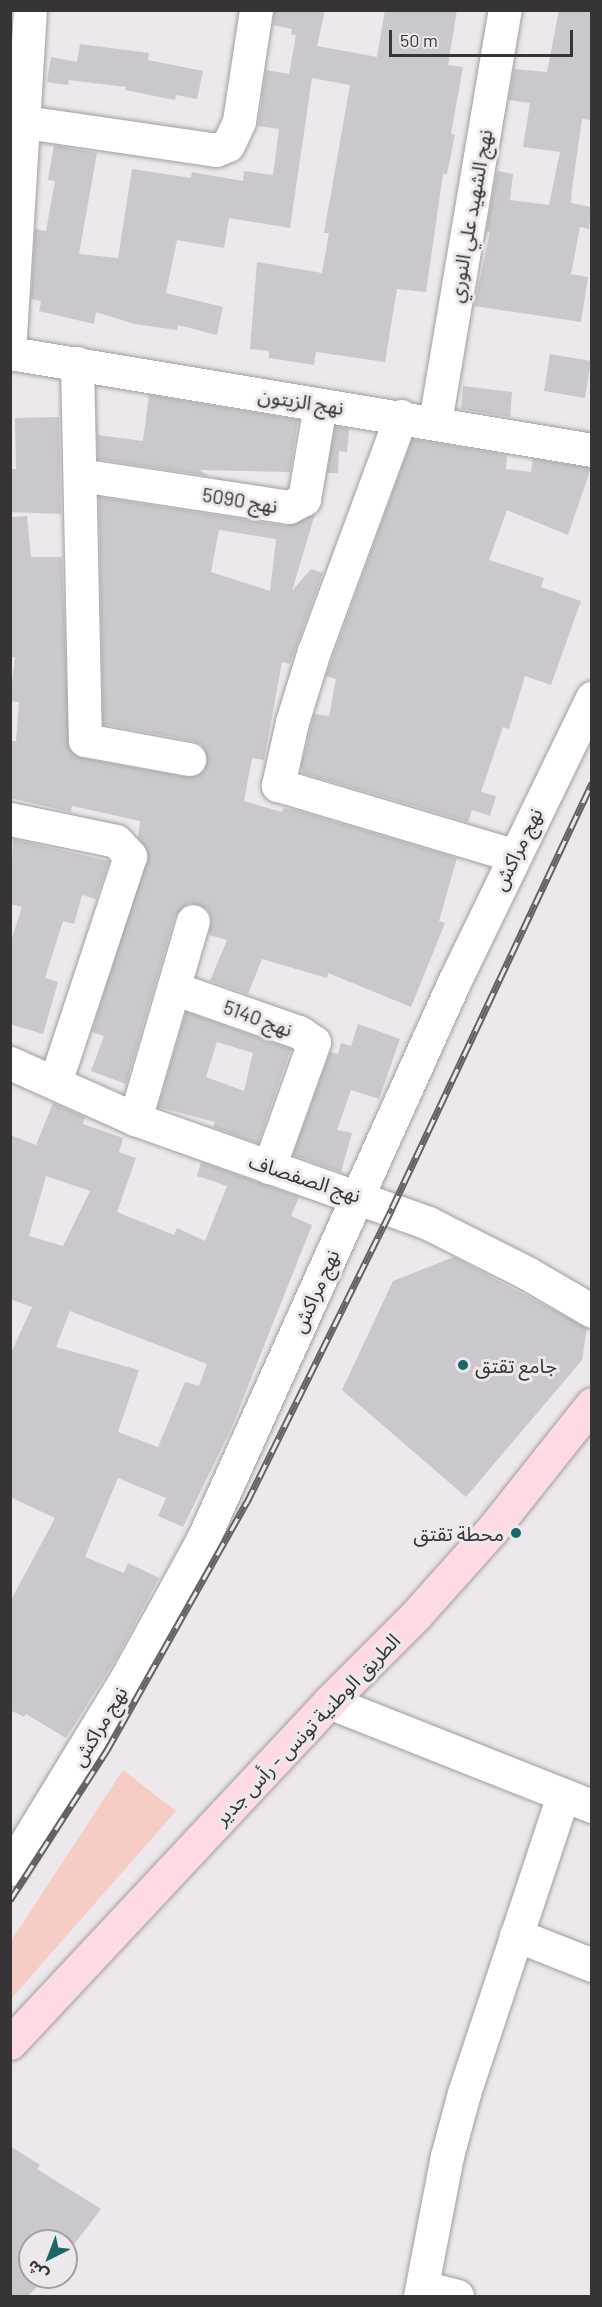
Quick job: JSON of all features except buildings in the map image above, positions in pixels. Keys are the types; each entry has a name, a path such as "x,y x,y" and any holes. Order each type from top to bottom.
{"main road":[{"name":"الطريق الوطنية تونس - رأس جدير","path":"10,2043 484,1539 591,1404"}],"street":[{"path":"10,336 25,122 30,10"},
{"path":"25,122 216,150 228,145 239,121 256,10"},
{"name":"نهج الشهيد علي النوري","path":"435,422 506,10"},
{"name":"نهج الزيتون","path":"10,353 320,405 400,416 591,450"},
{"path":"77,363 85,740 189,759"},
{"name":"نهج 5090","path":"80,475 289,507 304,499 320,405"},
{"path":"400,416 314,651 278,785 513,855"},
{"name":"نهج مراكش","path":"10,1869 21,1834 126,1680 202,1542 513,855 591,698"},
{"path":"10,819 116,841 130,856 56,1083"},
{"path":"135,1119 176,989 194,921"},
{"name":"نهج 5140","path":"176,989 299,1032 314,1042 269,1167"},
{"name":"نهج الصفصاف","path":"10,1063 135,1119 269,1167 358,1195 467,1242 591,1311"},
{"path":"329,1702 578,1800 516,1935 447,2156 421,2292 457,2296"},
{"path":"516,1935 591,1965"}],"shaded area":[{"path":"123,1770 176,1811 11,1999 11,1941"}],"railway":[{"path":"10,1900 107,1750 247,1502 392,1208 592,783"}],"place":[{"name":"جامع تقتق","path":"463,1365"},
{"name":"محطة تقتق","path":"516,1533"}]}
